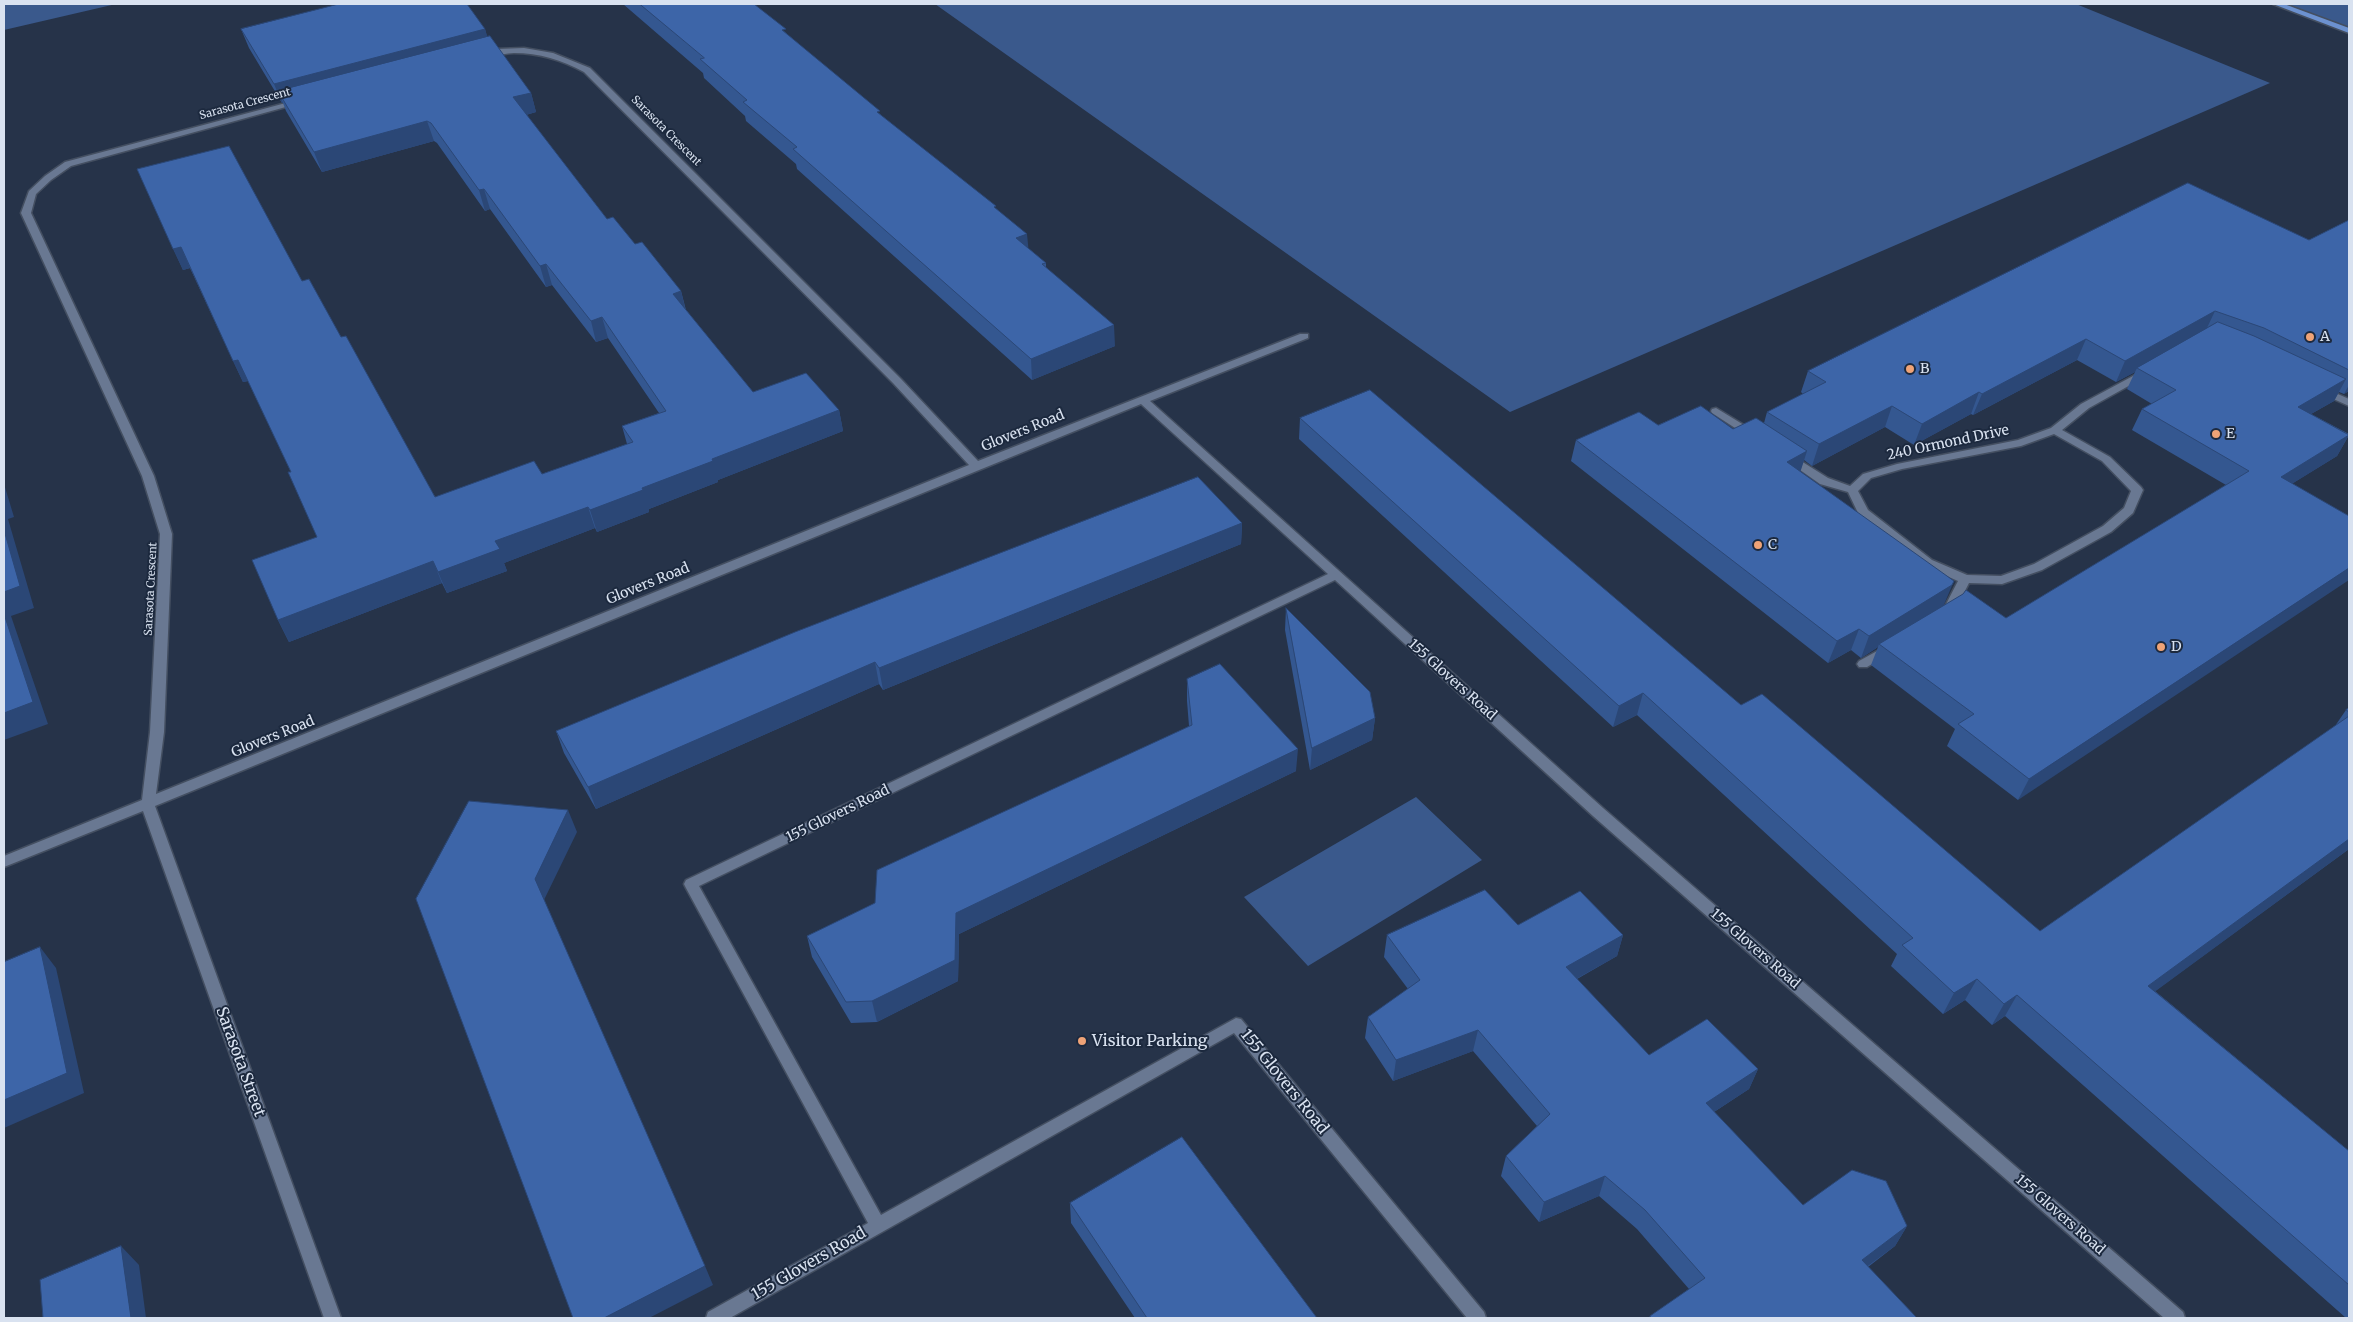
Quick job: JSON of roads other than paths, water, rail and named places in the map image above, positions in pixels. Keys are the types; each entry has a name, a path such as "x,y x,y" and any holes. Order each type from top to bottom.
{"main road":[{"path":"2277,4 2349,31"}],"street":[{"name":"Sarasota Crescent","path":"471,58 499,50 537,52 565,58 587,70 890,374 976,466"},
{"name":"Sarasota Crescent","path":"148,805 157,732 166,534 148,476 26,213 32,193 48,178 68,164 308,101"},
{"name":"Glovers Road","path":"4,862 148,805 976,466 1304,336"},
{"name":"240 Ormond Drive","path":"1852,490 1867,476 1901,466 2021,443 2055,430 2085,406 2154,367"},
{"path":"2316,386 2349,403"},
{"name":"155 Glovers Road","path":"1142,399 1598,812 2177,1318"},
{"path":"1716,411 1766,443"},
{"path":"1782,454 1824,482 1852,490 1863,512 1889,535 1928,563 1965,579 2002,580 2038,568 2107,528 2129,510 2137,490 2106,459 2055,430"},
{"name":"155 Glovers Road","path":"878,1224 691,884 1336,575"},
{"path":"1933,620 1949,611 1965,579"},
{"path":"1863,664 1902,640"},
{"name":"Sarasota Street","path":"148,805 332,1318"},
{"name":"155 Glovers Road","path":"714,1318 1236,1024 1478,1318"}],"place":[{"name":"A","path":"2310,337"},
{"name":"B","path":"1910,369"},
{"name":"E","path":"2216,434"},
{"name":"C","path":"1758,545"},
{"name":"D","path":"2161,647"},
{"name":"Visitor Parking","path":"1082,1041"}]}
